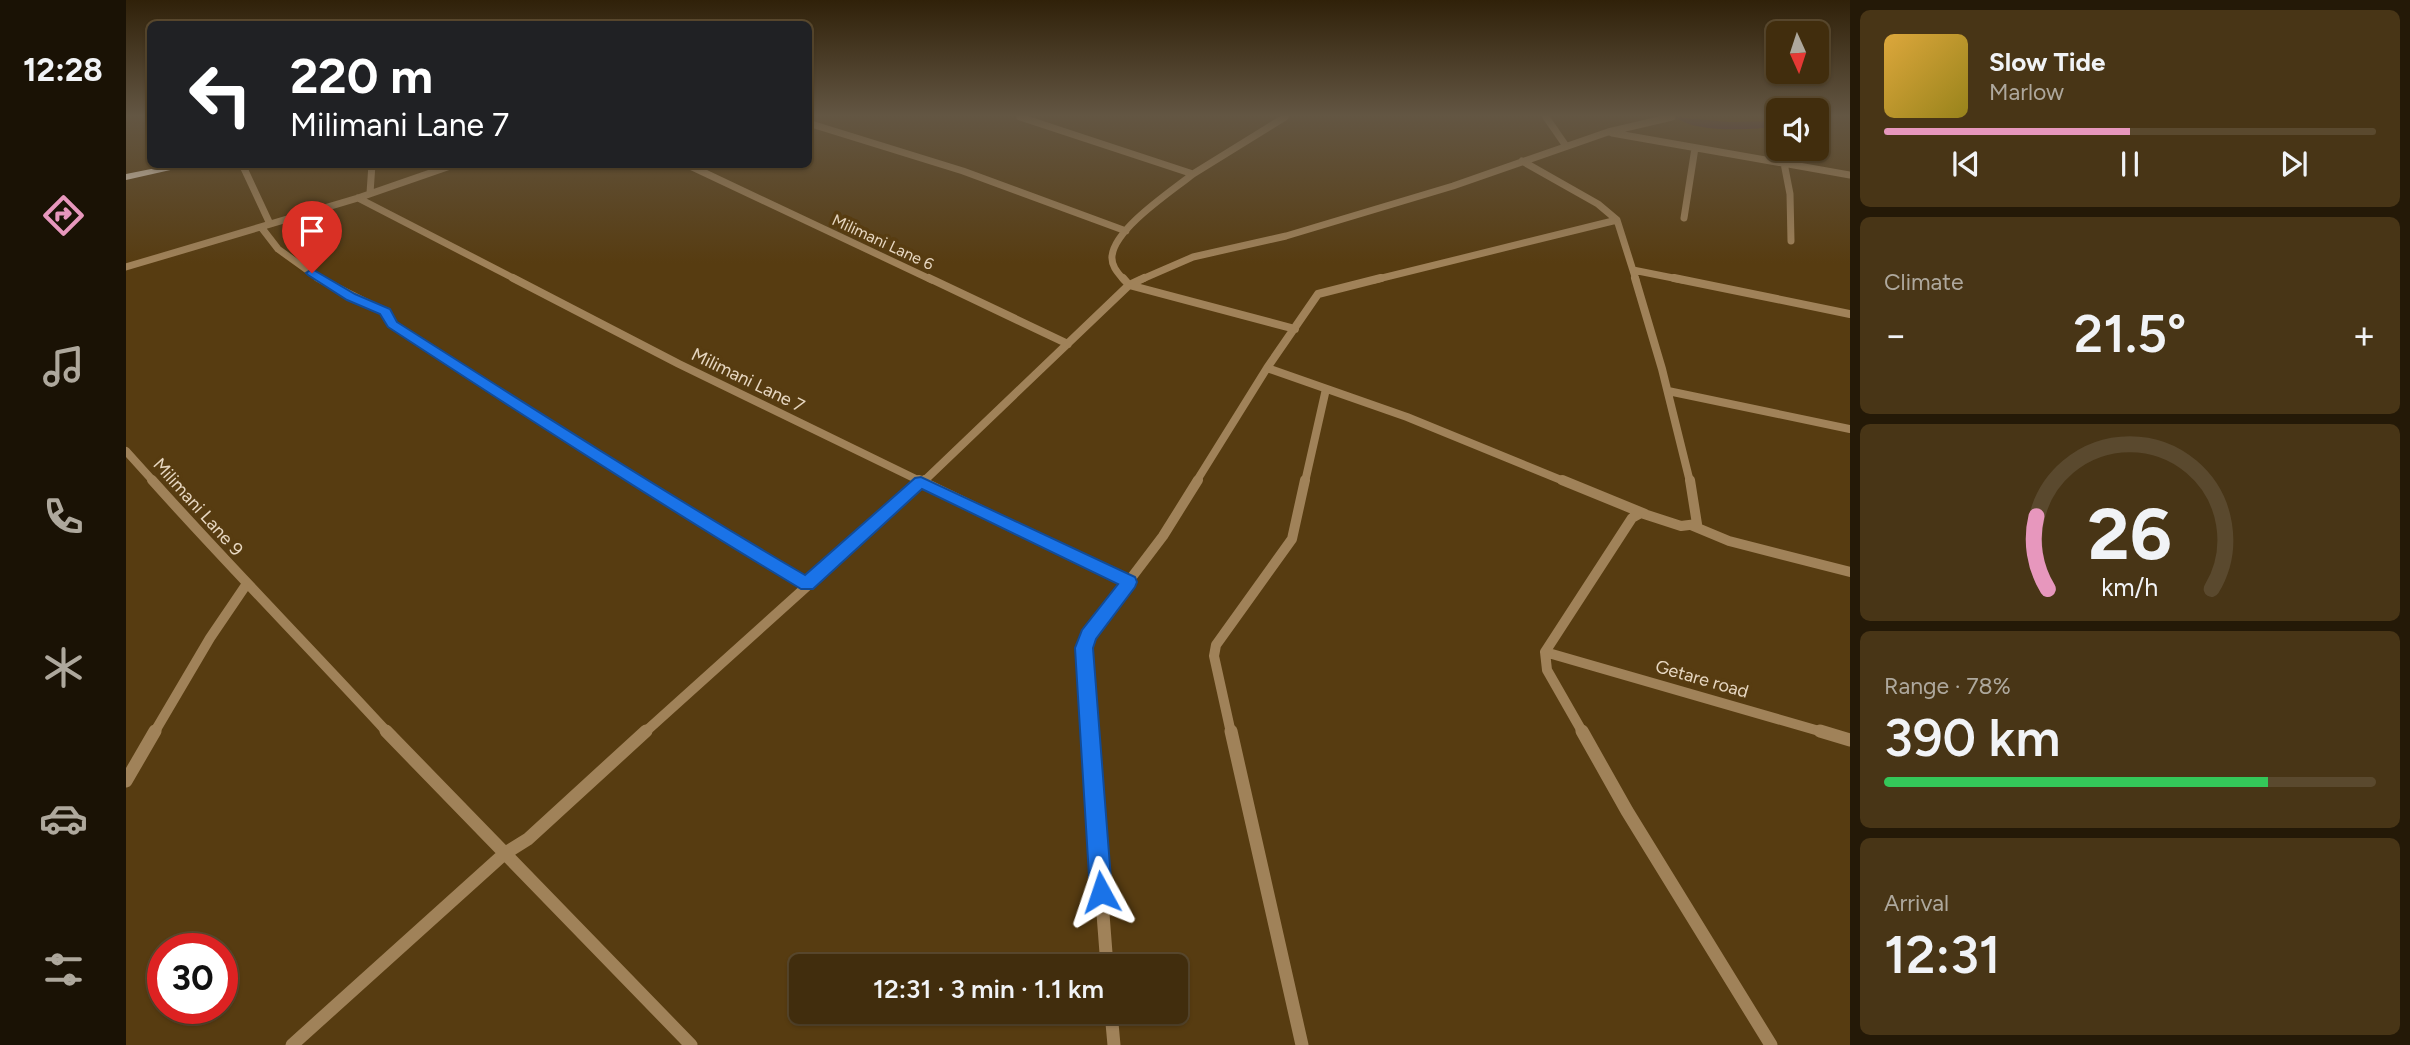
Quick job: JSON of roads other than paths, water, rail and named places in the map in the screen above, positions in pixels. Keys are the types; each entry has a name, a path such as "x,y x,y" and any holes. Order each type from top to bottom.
{"highway":[{"path":"126,177 172,168"}],"street":[{"path":"945,166 1126,231"},
{"path":"1168,166 1193,174"},
{"path":"1206,166 1126,231 1114,245 1112,258 1115,270 1129,285 1295,329"},
{"path":"292,1045 505,854 528,839 807,584 946,462 1129,285 1193,257 1286,236 1453,186 1509,166"},
{"path":"1530,166 1598,204 1617,220 1686,453 1698,520 1693,526"},
{"path":"1684,218 1692,166"},
{"path":"1785,166 1790,194 1791,241"},
{"path":"1799,166 1850,175"},
{"path":"244,168 266,225 268,239 282,252 360,302 385,312 392,324 680,509 807,584"},
{"path":"370,194 372,168"},
{"path":"126,268 358,198 445,168"},
{"name":"Milimani Lane 6","path":"694,168 1068,344"},
{"name":"Milimani Lane 7","path":"358,198 679,365 1129,582"},
{"path":"1106,954 1084,648 1088,635 1163,537 1267,368 1315,297 1326,290 1617,220"},
{"path":"1633,270 1850,314"},
{"path":"1267,368 1407,417 1681,526 1693,526 1729,541 1850,572"},
{"path":"1302,1045 1214,656 1216,645 1287,547 1296,529 1326,389"},
{"path":"1668,391 1850,429"},
{"name":"Milimani Lane 9","path":"126,451 246,585 279,615 432,781 691,1045"},
{"path":"1647,514 1641,513 1627,524 1545,652 1547,670 1627,811 1771,1045"},
{"path":"126,781 210,639 246,585"},
{"name":"Getare road","path":"1545,652 1850,740"},
{"path":"1112,1024 1114,1045"}]}
